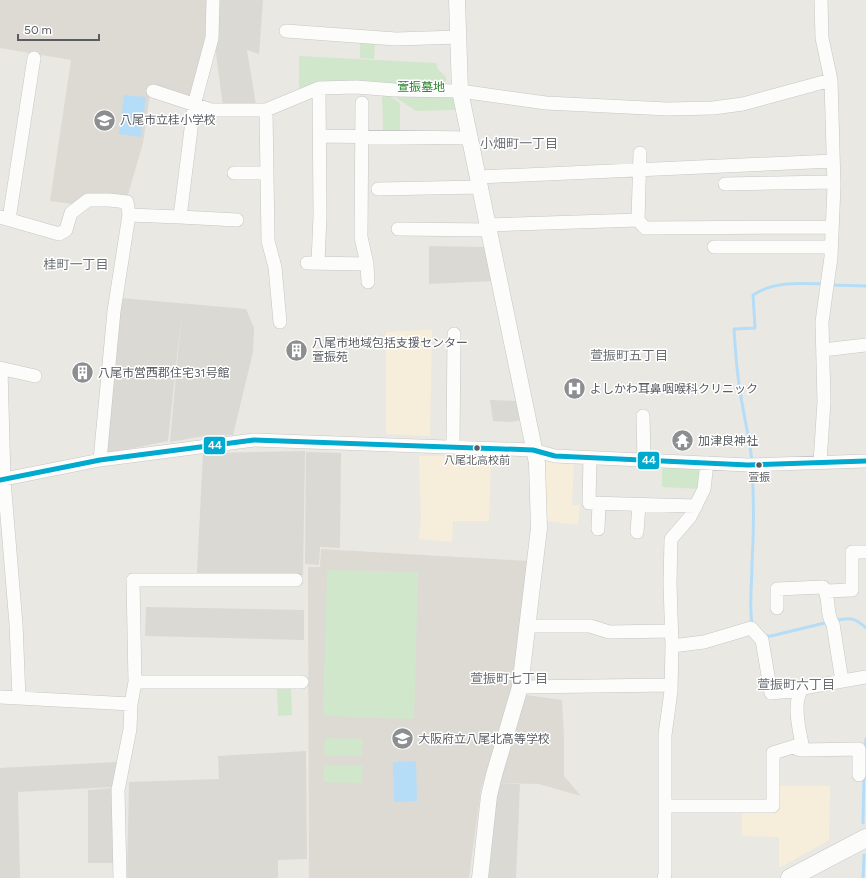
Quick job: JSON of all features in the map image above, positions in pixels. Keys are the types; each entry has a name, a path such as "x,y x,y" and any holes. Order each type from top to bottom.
{"main road":[{"path":"790,878 866,838"}],"street":[{"path":"180,217 194,105 212,38 213,0"},
{"path":"457,0 460,91 471,138 537,464 539,528 520,687 491,789 480,878"},
{"path":"820,462 824,402 822,322 831,247 833,182 831,80 822,38 821,0"},
{"path":"286,31 396,39 458,37"},
{"path":"34,58 4,218 59,234 66,230 71,213 88,200 127,202 129,215 114,311 100,460"},
{"path":"154,91 211,110 266,110 319,88 356,86 395,90 460,91 546,103 615,108 675,109 713,108 743,104 831,80"},
{"path":"319,88 320,216 313,263 367,264"},
{"path":"362,103 361,237 367,264 368,282"},
{"path":"266,110 268,240 275,267 280,322"},
{"path":"320,136 471,138"},
{"path":"640,153 638,220 646,228 832,227"},
{"path":"378,189 639,170 833,161"},
{"path":"234,173 267,173"},
{"path":"725,184 833,182"},
{"path":"129,215 237,220"},
{"path":"398,229 489,228 638,220"},
{"path":"714,247 831,247"},
{"path":"453,448 449,400 449,358 454,334"},
{"path":"823,350 866,345"},
{"path":"18,698 16,624 2,480 0,368 35,376"},
{"path":"643,416 644,460"},
{"path":"2,480 100,460 254,440 533,450 555,456 707,463 751,464 866,461"},
{"path":"590,458 589,503 696,506"},
{"path":"664,878 665,735 671,685 672,646 670,583 671,539 690,517 696,506 704,488 707,463"},
{"path":"598,529 599,503"},
{"path":"637,532 639,504"},
{"path":"826,591 852,590 852,552 866,552"},
{"path":"120,878 118,790 130,729 131,704 135,682 133,580 296,580"},
{"path":"778,608 777,589 823,587 828,595 828,618 832,624 842,681"},
{"path":"527,626 590,626 610,632 671,631"},
{"path":"672,646 704,642 751,628 762,640 771,693 801,690 803,688 866,677"},
{"path":"135,682 302,682"},
{"path":"520,687 671,685"},
{"path":"665,806 773,806 773,754 802,744 797,712 799,692 801,690"},
{"path":"0,697 131,704"},
{"path":"795,746 797,749 803,750 859,749 859,775"}],"shaded area":[{"name":"八尾市立桂小学校","path":"0,0 208,0 207,37 191,98 151,87 143,143 127,198 85,195 72,204 50,201 71,60 0,48"},
{"path":"216,0 263,0 259,54 247,50 256,105 223,107 214,39"},
{"path":"429,246 487,247 493,281 429,284"},
{"path":"121,298 246,309 254,328 253,352 233,435 204,436 170,442 182,309 168,441 105,454"},
{"path":"432,330 430,436 386,434 386,332"},
{"path":"490,400 518,401 521,420 511,422 493,421"},
{"path":"305,451 303,575 197,573 203,453"},
{"path":"306,452 341,453 340,548 320,547 319,565 305,564"},
{"path":"419,456 491,457 489,521 453,521 452,542 419,539 421,516"},
{"path":"545,461 574,461 572,505 580,505 578,525 545,521 542,464"},
{"name":"大阪府立八尾北高等学校","path":"321,549 528,561 512,690 481,789 469,878 309,878 308,567 320,567"},
{"path":"146,607 304,610 304,640 145,636"},
{"path":"526,695 562,700 564,776 581,796 539,784 498,783"},
{"path":"306,751 307,859 278,860 278,878 127,878 129,782 219,779 218,756"},
{"path":"117,762 113,787 18,792 20,878 0,878 0,768"},
{"path":"497,783 520,784 516,878 485,878"},
{"path":"776,786 830,786 829,840 779,868 779,837 742,836 742,809 776,807"},
{"path":"113,788 114,863 88,863 88,790"}],"green space":[{"path":"360,41 375,42 374,59 360,58"},
{"name":"萱振墓地","path":"299,56 436,63 438,69 446,77 446,89 454,93 456,110 416,111 387,92 299,90"},
{"path":"382,93 386,93 400,103 400,131 383,130"},
{"path":"662,465 704,465 699,489 662,487"},
{"path":"327,570 418,572 414,719 323,716"},
{"path":"291,688 292,715 278,716 277,689"},
{"path":"325,738 363,739 362,756 324,756"},
{"path":"324,765 363,766 362,783 324,782"}],"water":[{"path":"124,95 146,97 141,137 119,134"},
{"path":"416,761 417,801 394,802 393,762"}],"waterway":[{"path":"752,462 739,387 734,329 755,328 753,295 761,290 788,284 824,284"},
{"path":"830,285 866,286"},
{"path":"752,468 754,515 751,601 752,624"},
{"path":"834,621 852,619 866,628"},
{"path":"764,636 771,636 829,622"},
{"path":"865,749 866,739"},
{"path":"863,823 864,775"},
{"path":"863,878 864,855"}],"transit line":[{"name":"44","path":"0,480 100,460 254,440 533,450 555,456 748,465 866,461"}],"place":[{"name":"八尾市立桂小学校","path":"104,120"},
{"name":"八尾市地域包括支援センター 萱振苑","path":"297,350"},
{"name":"八尾市営西郡住宅31号館","path":"83,373"},
{"name":"よしかわ耳鼻咽喉科クリニック","path":"574,389"},
{"name":"加津良神社","path":"683,441"},
{"name":"八尾北高校前","path":"477,448"},
{"name":"萱振","path":"759,465"},
{"name":"大阪府立八尾北高等学校","path":"402,739"}],"district":[{"name":"小畑町一丁目","path":"519,143"},
{"name":"桂町一丁目","path":"76,264"},
{"name":"萱振町五丁目","path":"629,355"},
{"name":"萱振町七丁目","path":"509,678"},
{"name":"萱振町六丁目","path":"796,684"}]}
